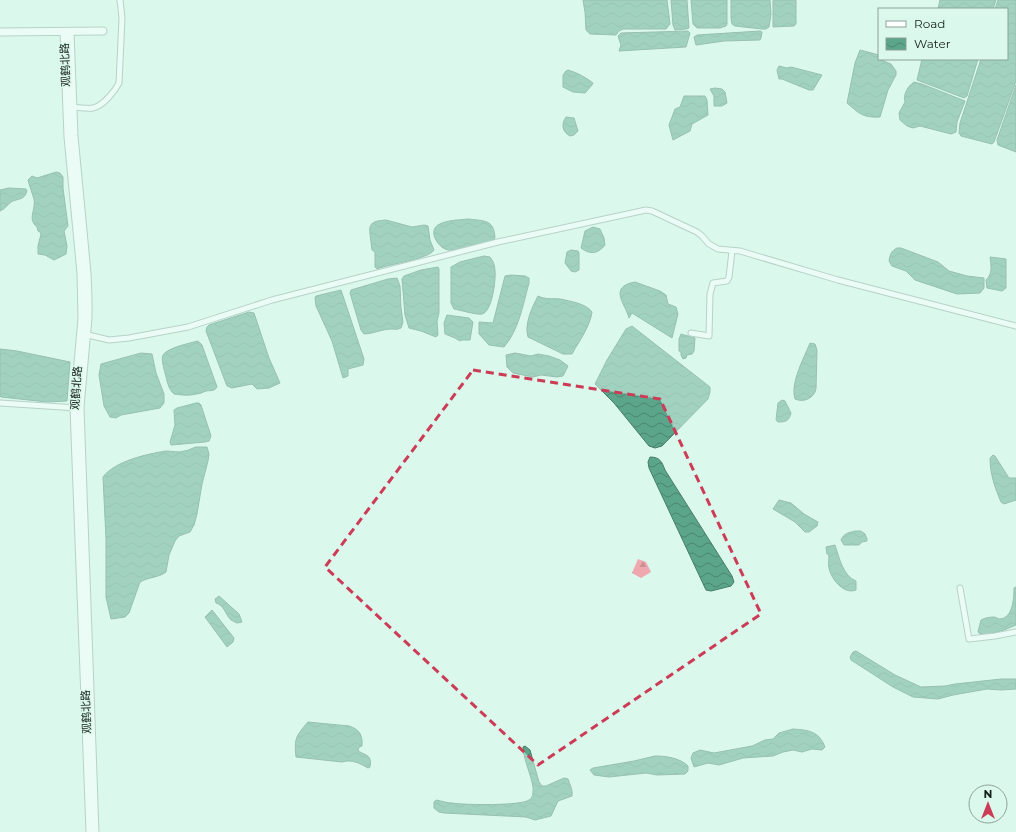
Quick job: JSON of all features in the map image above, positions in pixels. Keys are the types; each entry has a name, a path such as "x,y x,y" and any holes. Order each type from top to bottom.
{"street":[{"path":"70,106 93,108 102,104 119,83 122,18 120,0"},
{"path":"0,32 103,31"},
{"name":"观鹤北路","path":"70,106 70,32 64,32 70,106 87,273 88,318 84,334 77,408 90,832"},
{"path":"84,334 109,340 130,338 188,327 272,300 498,242 646,210 652,211 697,232 709,244 718,249 740,251 838,280 1016,326"},
{"path":"691,333 709,336 711,287 713,283 727,281 729,277 732,251"},
{"path":"0,403 77,408"},
{"name":"观鹤北路","path":"77,408 95,832"},
{"path":"960,588 969,639 1016,632"}],"highlighted area":[{"path":"473,370 660,399 761,614 538,765 325,567"}],"green space":[{"path":"638,559 646,562 651,572 641,578 632,573"}],"water":[{"path":"583,0 667,0 670,24 666,29 623,29 616,35 590,34 586,30"},
{"path":"671,0 687,0 689,28 675,30 673,25"},
{"path":"691,0 727,0 726,26 720,28 697,28 693,24"},
{"path":"731,0 770,0 771,14 769,27 762,29 735,26 732,24"},
{"path":"773,0 796,0 796,24 794,26 773,27"},
{"path":"940,0 996,0 993,8 938,8"},
{"path":"998,0 1016,0 1016,81 992,144 961,136 959,133 960,123 981,60 1008,60 1008,8 995,8"},
{"path":"688,31 690,33 686,47 619,51 621,45 618,36 621,33"},
{"path":"762,32 760,40 724,41 696,45 694,37 697,35"},
{"path":"860,50 878,55 878,60 891,64 896,71 896,75 888,90 880,117 865,116 847,103 855,63"},
{"path":"922,60 978,60 967,96 964,98 917,80"},
{"path":"779,66 787,68 791,67 822,75 813,90 809,90 779,79 777,70"},
{"path":"568,70 581,75 593,83 585,93 573,92 563,87 563,75"},
{"path":"914,82 965,101 957,122 956,132 951,134 920,126 913,128 907,126 900,120 899,113 905,102 905,93"},
{"path":"1016,85 1016,152 998,145 997,140"},
{"path":"710,89 722,89 725,92 727,103 722,106 714,106 714,96"},
{"path":"684,96 705,96 707,100 708,115 692,124 690,131 673,140 669,125 675,109 680,107"},
{"path":"566,117 574,118 578,131 574,135 570,136 563,128"},
{"path":"56,172 60,173 63,177 68,226 64,231 67,246 66,254 54,260 45,255 38,254 41,234 32,218 34,199 28,180 32,176 37,178"},
{"path":"9,188 26,189 27,191 22,198 11,202 0,211 0,190"},
{"path":"468,219 483,221 490,224 493,227 495,238 492,241 482,244 453,250 445,249 439,244 434,236 435,228 438,225 449,221"},
{"path":"386,220 412,227 424,225 428,226 430,240 434,250 431,253 417,259 377,269 375,267 375,252 372,250 370,226 376,221"},
{"path":"593,227 600,229 605,245 597,252 588,252 581,248 585,231"},
{"path":"897,248 901,248 938,262 949,271 967,276 984,278 984,288 980,293 957,294 915,280 906,271 892,266 889,261 891,253"},
{"path":"571,250 578,251 579,253 579,270 575,272 571,271 565,263 567,252"},
{"path":"484,256 490,257 494,263 495,269 494,288 488,308 482,314 454,309 451,303 451,267 460,262"},
{"path":"990,257 1006,259 1006,288 1002,291 987,288 986,280 990,275 991,269"},
{"path":"438,267 439,313 437,321 438,335 436,337 409,328 405,315 402,279 404,276 421,270"},
{"path":"505,276 525,276 529,278 520,316 513,333 504,347 489,345 479,334 479,322 493,323"},
{"path":"397,278 400,286 403,322 401,328 364,334 361,330 350,293 351,290 388,279"},
{"path":"635,282 660,291 666,295 668,304 676,307 678,314 672,338 632,313 629,318 620,296 620,292 627,284"},
{"path":"341,290 364,359 363,365 348,369 348,376 343,378 332,341 316,306 315,298 316,296"},
{"path":"538,296 578,303 590,309 592,312 587,328 572,354 563,354 528,337 528,322"},
{"path":"249,312 254,313 269,358 280,383 269,388 257,389 252,384 232,388 227,386 206,331 209,325"},
{"path":"447,315 469,318 473,322 470,340 460,341 445,334 444,323"},
{"path":"632,326 710,387 708,399 662,446 655,448 649,446 614,403 595,384 607,360 626,329"},
{"path":"681,334 695,338 694,351 692,354 687,355 686,358 683,359 681,352 679,351 679,339"},
{"path":"198,341 202,345 217,387 214,390 193,395 174,394 170,390 167,381 162,359 163,355 165,352 184,344"},
{"path":"810,343 815,344 817,350 816,389 813,395 808,399 798,400 795,399 794,386 798,371"},
{"path":"0,349 70,362 67,401 47,402 1,397"},
{"path":"141,353 152,354 156,373 164,394 164,403 160,408 121,415 116,418 110,417 104,406 99,375 101,364"},
{"path":"515,353 531,356 538,354 549,356 560,360 568,366 563,376 557,377 541,375 533,377 513,373 507,367 506,355"},
{"path":"782,400 785,401 791,413 787,420 778,422 776,420 778,403"},
{"path":"196,403 201,405 211,436 209,441 171,445 170,442 175,425 174,410"},
{"path":"196,447 207,447 209,454 194,525 190,532 179,536 175,541 169,555 166,572 140,582 129,613 125,617 111,619 106,597 106,539 103,477 108,471 132,459 166,451 182,452"},
{"path":"993,455 1009,478 1016,478 1016,500 1004,504 1001,502 991,470 990,458"},
{"path":"650,457 656,458 662,462 665,470 732,576 734,582 731,586 711,591 706,590 649,468 648,462"},
{"path":"779,500 791,503 804,514 818,522 817,526 809,532 805,532 795,522 773,509"},
{"path":"855,531 861,531 865,534 867,541 862,542 859,545 844,545 841,540 843,536"},
{"path":"835,545 845,571 852,579 856,581 856,590 851,591 843,588 832,577 829,565 829,555 827,554 826,547"},
{"path":"1016,587 1016,625 983,636 978,632 981,620 992,617 1000,619 1008,615 1012,607 1014,588"},
{"path":"219,596 239,614 242,622 237,623 229,618 223,608 216,603 215,599"},
{"path":"212,610 234,638 233,642 227,647 205,617"},
{"path":"856,651 895,675 921,687 945,686 1001,679 1016,679 1016,689 987,689 938,699 913,697 893,687 851,660 850,657 853,652"},
{"path":"308,722 349,726 358,731 362,739 362,746 359,747 358,751 369,758 370,767 368,768 352,761 342,762 296,757 295,745 297,738"},
{"path":"793,729 812,732 820,738 825,747 822,750 812,749 802,752 793,750 773,756 743,758 719,765 708,763 694,767 691,758 693,753 700,750 714,753 752,746 765,740 773,739 779,733"},
{"path":"525,746 530,750 539,782 542,786 546,786 564,778 568,779 572,796 558,801 551,816 535,820 526,817 444,813 439,812 434,808 434,802 436,800 448,803 479,805 524,802 532,798 533,788 525,758 523,747"},
{"path":"655,756 677,759 688,766 688,771 685,774 657,775 646,773 609,777 594,775 590,770 593,768"}]}
